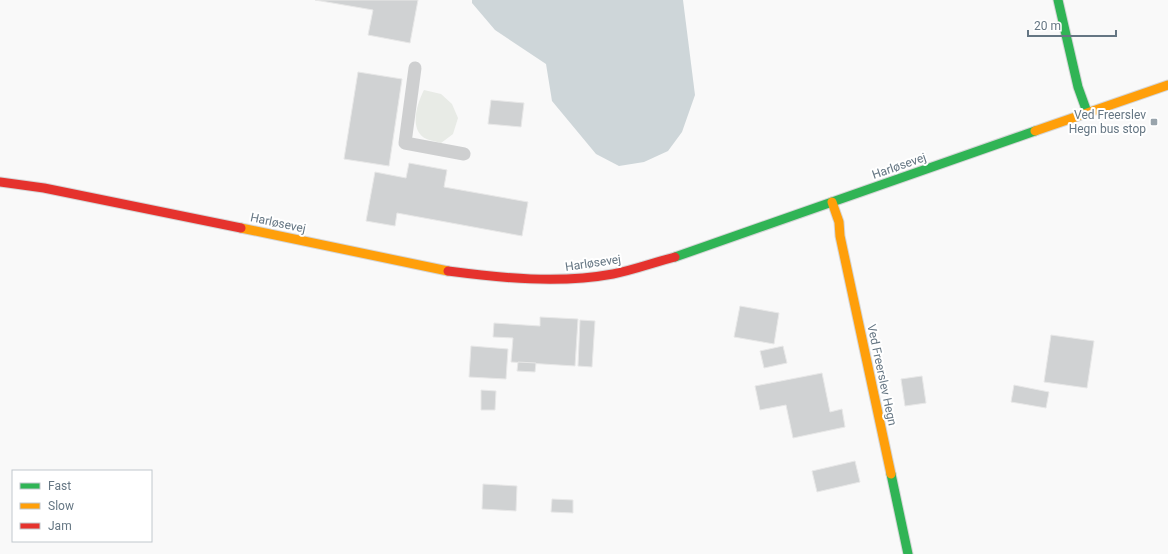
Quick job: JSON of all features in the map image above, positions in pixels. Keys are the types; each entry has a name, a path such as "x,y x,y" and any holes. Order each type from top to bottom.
{"street":[{"path":"1058,0 1078,87 1087,112"},
{"name":"Harløsevej","path":"0,182 44,188 151,209 443,270 493,277 554,280 620,272 685,254 1087,112 1168,85"},
{"name":"Ved Freerslev Hegn","path":"832,202 838,222 908,554"}],"lane":[{"path":"415,68 404,143 464,154"}],"shaded area":[{"path":"472,0 683,0 695,95 682,132 668,151 644,162 619,166 596,154 552,101 546,64 495,30 472,3"},
{"path":"424,90 441,94 452,104 458,118 453,134 441,143 424,138 417,129 416,112"}],"building":[{"path":"315,0 418,0 410,43 368,35 373,10"},
{"path":"358,72 402,79 389,166 344,159"},
{"path":"491,100 524,103 521,127 488,124"},
{"path":"409,163 447,170 444,187 528,202 522,236 397,213 395,226 366,221 375,172 406,178"},
{"path":"740,306 779,313 774,344 734,337"},
{"path":"540,317 578,319 575,366 511,362 513,338 493,337 494,323 540,326"},
{"path":"580,320 595,321 592,367 578,366"},
{"path":"1051,335 1094,341 1087,388 1044,382"},
{"path":"471,346 508,349 506,379 469,377"},
{"path":"783,346 787,363 764,368 760,351"},
{"path":"518,362 536,363 535,372 517,371"},
{"path":"822,373 830,412 842,409 845,427 793,438 786,405 760,410 755,386"},
{"path":"922,376 926,403 905,406 901,379"},
{"path":"1014,385 1049,392 1046,408 1011,402"},
{"path":"481,390 496,391 495,410 481,410"},
{"path":"855,461 860,482 817,492 812,471"},
{"path":"483,484 517,486 516,511 482,509"},
{"path":"552,499 573,500 573,513 551,512"}],"traffic: fast":[{"path":"1058,0 1078,87 1087,112"},
{"path":"675,257 1035,131"},
{"path":"891,474 908,554"}],"traffic: slow":[{"path":"1035,131 1168,85"},
{"path":"832,202 839,222 840,236 891,474"},
{"path":"241,228 448,271"}],"traffic: jam":[{"path":"0,182 44,188 241,228"},
{"path":"448,271 510,278 572,279 613,274 675,257"}],"place":[{"name":"Ved Freerslev Hegn bus stop","path":"1154,122"}]}
